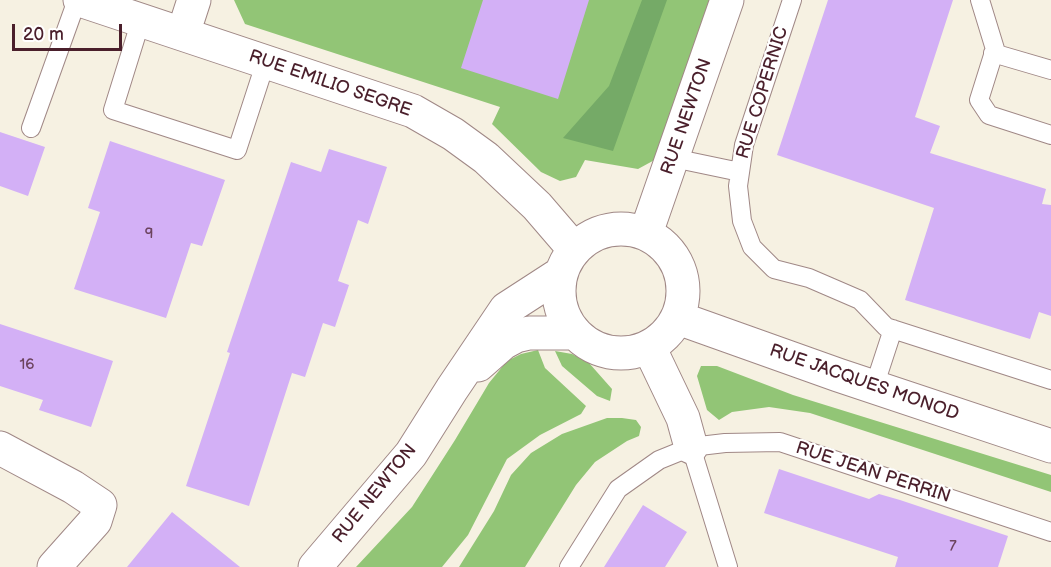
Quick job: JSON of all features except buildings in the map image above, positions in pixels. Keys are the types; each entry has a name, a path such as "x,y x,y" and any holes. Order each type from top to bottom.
{"street":[{"name":"RUE EMILIO SEGRE","path":"78,0 413,111 453,134 486,158 529,198 567,261"},
{"path":"183,34 194,0"},
{"name":"RUE NEWTON","path":"646,233 728,0"},
{"path":"632,229 646,233 667,248 680,270 684,294 678,318 666,335 649,347 629,353 609,353 590,346 574,333 563,316 560,306 558,295 567,261 586,238 600,232 632,229"},
{"name":"RUE NEWTON","path":"315,567 411,454 452,388 506,309 567,261"},
{"name":"RUE JACQUES MONOD","path":"678,318 1051,446"},
{"name":"RUE NEWTON","path":"452,388 503,342 516,336 529,333 574,333"},
{"path":"649,347 683,418 691,447"},
{"path":"0,448 73,487 100,506 95,521 54,567"}],"lane":[{"path":"31,128 78,0"},
{"name":"RUE COPERNIC","path":"792,0 744,145 738,186 742,221 752,247 774,269 809,278 860,300 885,327 1051,380"},
{"path":"980,0 995,49 979,100 989,115 1051,135"},
{"path":"141,20 113,110 237,150 266,62"},
{"path":"993,53 1051,70"},
{"path":"673,158 740,172"},
{"path":"874,387 892,329"},
{"name":"RUE JEAN PERRIN","path":"569,567 618,489 659,460 691,447 725,443 780,442 1051,532"},
{"path":"691,447 728,567"}],"green space":[{"path":"234,0 710,0 660,157 638,169 585,160 576,177 560,181 541,172 492,124 500,107 245,24"},
{"path":"642,0 667,0 613,151 563,138 609,86"},
{"path":"538,350 545,368 586,406 581,414 540,435 507,459 468,535 442,567 356,567 412,507 489,383 507,361 521,354"},
{"path":"555,351 572,354 589,363 612,389 610,401 597,396 562,366"},
{"path":"701,366 717,366 793,395 1051,475 1051,492 810,413 769,407 732,412 719,420 707,410 697,376"},
{"path":"607,418 636,420 641,427 639,436 627,441 595,462 576,485 525,567 459,567 494,511 511,475 531,453 562,434"}]}
